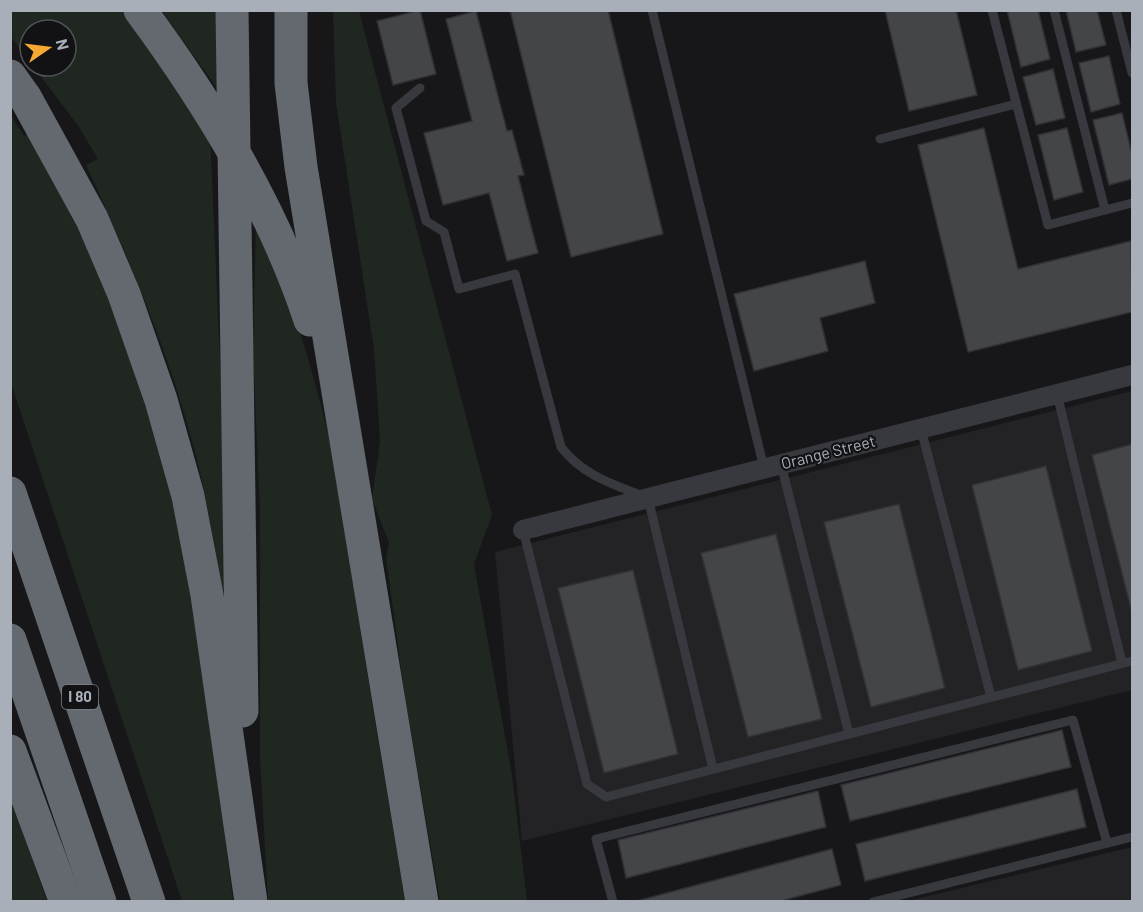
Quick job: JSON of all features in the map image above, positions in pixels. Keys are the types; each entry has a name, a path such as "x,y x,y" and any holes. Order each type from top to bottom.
{"highway":[{"path":"140,10 189,77 258,196 297,280 319,347 354,489"},
{"path":"232,10 244,842"},
{"path":"291,10 291,83 301,167 422,902"},
{"path":"10,76 92,219 124,294 161,400 188,496 207,595 251,902"},
{"name":"I 80","path":"10,493 149,902"},
{"path":"10,640 100,902"},
{"path":"10,751 66,902"}],"street":[{"name":"Orange Street","path":"523,530 1132,375"}],"lane":[{"path":"652,10 773,466 849,734"},
{"path":"992,10 1048,225 1132,203"},
{"path":"1054,10 1105,210"},
{"path":"1116,10 1132,73"},
{"path":"420,88 396,108 426,221 444,232 459,289 515,274 561,447 570,459 597,478 648,498 713,769"},
{"path":"880,139 1016,104"},
{"path":"1057,394 1122,663"},
{"path":"921,429 991,697"},
{"path":"523,530 587,784 606,797 1132,661"},
{"path":"613,902 596,839 1073,720 1107,843"},
{"path":"873,902 1132,837"}],"shaded area":[{"path":"11,11 126,11 210,133 230,588 222,589 200,475 181,402 130,265 86,165 98,159 79,127 42,78 78,78 78,18 18,18 18,46 11,37"},
{"path":"162,11 217,11 217,88"},
{"path":"333,11 359,11 492,515 474,564 512,775 527,901 440,901 406,704 386,558 389,543 372,499 380,441 374,349 336,103"},
{"path":"10,114 24,136 35,131 77,212 165,451 200,644 233,901 182,901 11,383"},
{"path":"256,219 283,285 306,351 332,453 405,901 268,901 260,759 260,512 253,351"},
{"path":"1132,391 1132,690 522,841 495,552"},
{"path":"11,798 47,901 11,901"},
{"path":"1132,847 1132,901 908,901"}],"building":[{"path":"420,10 436,74 393,85 377,21"},
{"path":"510,10 608,10 663,234 571,257"},
{"path":"885,10 956,10 977,95 909,111"},
{"path":"1007,10 1038,10 1050,59 1021,67"},
{"path":"1066,10 1097,10 1106,45 1076,52"},
{"path":"476,11 507,131 512,130 524,175 518,176 538,253 507,261 489,193 443,205 424,133 472,121 446,19"},
{"path":"1109,56 1120,104 1091,112 1079,63"},
{"path":"1053,69 1065,118 1036,125 1023,77"},
{"path":"1122,113 1132,154 1132,179 1109,185 1093,120"},
{"path":"984,128 1018,269 1131,241 1132,312 968,352 918,145"},
{"path":"1067,128 1083,192 1054,200 1038,135"},
{"path":"865,261 875,303 820,318 828,351 754,371 734,294"},
{"path":"1132,444 1132,613 1092,455"},
{"path":"1046,466 1092,651 1018,670 972,485"},
{"path":"899,504 945,688 871,707 824,522"},
{"path":"776,534 822,719 748,737 701,553"},
{"path":"633,570 678,754 604,773 558,588"},
{"path":"1062,730 1071,767 850,821 841,785"},
{"path":"1077,789 1086,827 865,881 856,844"},
{"path":"818,791 826,827 626,878 618,840"},
{"path":"832,849 841,885 777,902 633,902"}]}
